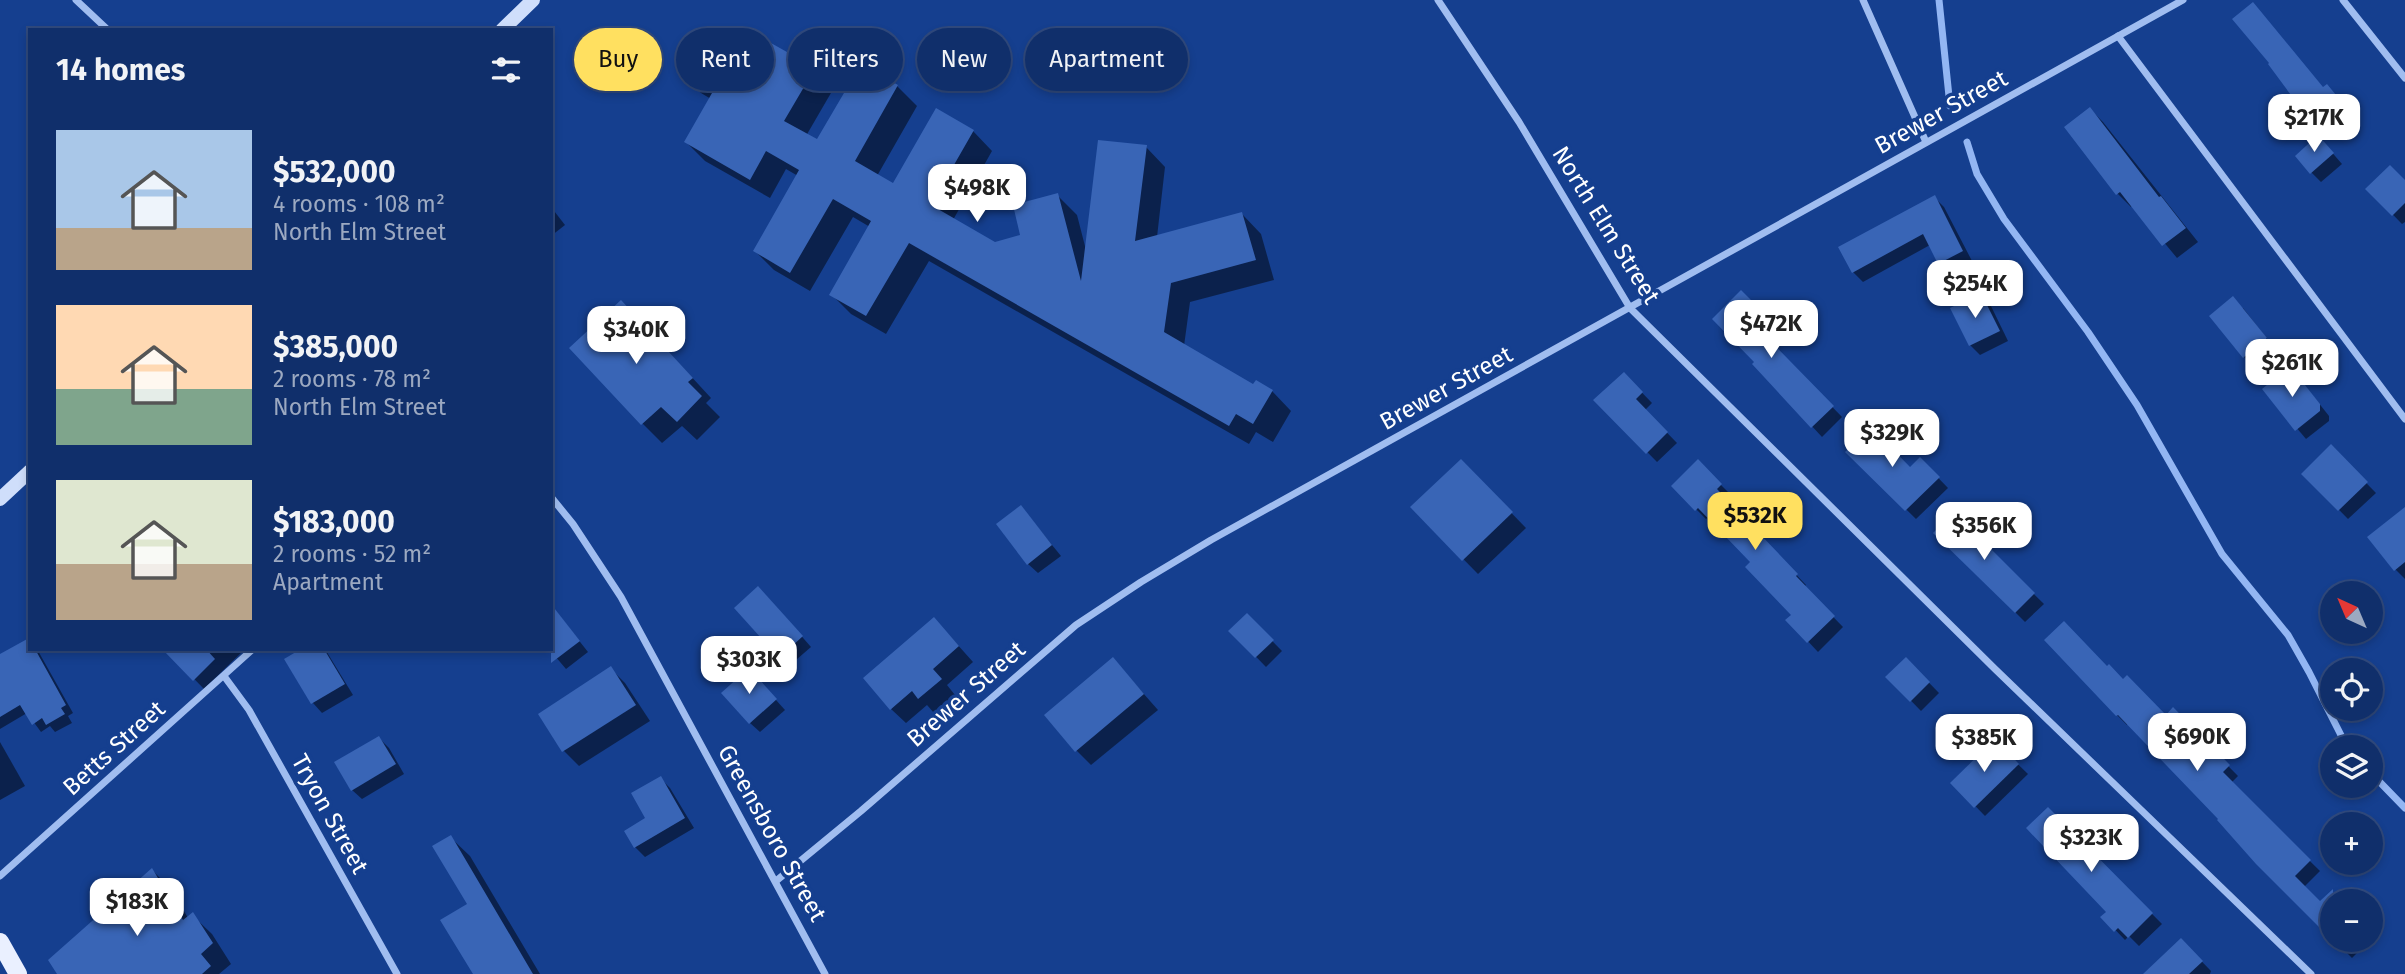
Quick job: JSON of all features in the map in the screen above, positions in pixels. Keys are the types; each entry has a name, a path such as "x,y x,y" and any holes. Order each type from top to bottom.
{"main road":[{"path":"504,28 533,0"},
{"path":"0,499 28,473"},
{"path":"0,942 18,974"}],"street":[{"path":"76,0 105,28"},
{"name":"North Elm Street","path":"1438,0 1519,122 1630,308 2005,679 2311,974"},
{"path":"1863,0 1926,142"},
{"name":"Brewer Street","path":"776,881 1076,625 1141,582 1211,540 2183,0"},
{"path":"2343,0 2405,78"},
{"path":"2118,36 2405,419"},
{"name":"Greensboro Street","path":"553,499 621,597 825,974"},
{"name":"Betts Street","path":"0,876 251,651"},
{"name":"Tryon Street","path":"224,676 256,722 397,974"}],"building":[{"path":"2253,2 2323,87 2327,84 2345,106 2307,136 2289,113 2299,106 2269,63 2232,19"},
{"path":"774,45 787,52 788,50 788,91 802,91 784,121 817,139 845,91 895,91 855,161 893,183 936,108 974,130 931,205 995,242 1020,235 1013,205 1058,193 1081,281 1098,140 1147,145 1135,241 1242,212 1256,260 1171,283 1164,332 1253,384 1256,380 1273,390 1253,424 1236,414 1229,426 909,243 866,316 829,295 871,221 833,199 790,273 753,251 799,170 766,151 750,180 684,142 712,93 709,91 774,91"},
{"path":"2090,107 2186,228 2162,246 2120,192 2116,195 2064,127"},
{"path":"2318,135 2334,153 2310,174 2295,156"},
{"path":"2390,165 2405,180 2405,203 2392,216 2365,189"},
{"path":"1935,195 1963,251 1938,264 1923,234 1852,273 1838,247"},
{"path":"1741,290 1763,312 1752,322 1834,406 1811,428 1752,364 1754,362 1712,319"},
{"path":"1981,293 2000,331 1969,346 1950,308"},
{"path":"2233,296 2267,338 2243,358 2209,316"},
{"path":"621,300 693,378 688,382 702,396 677,422 661,407 641,425 569,348"},
{"path":"2290,366 2320,404 2320,411 2295,431 2262,389"},
{"path":"1624,372 1643,392 1636,399 1668,432 1646,454 1593,400"},
{"path":"1871,427 1910,467 1920,457 1940,477 1905,511 1845,452"},
{"path":"2331,444 2368,482 2338,511 2301,474"},
{"path":"1461,459 1513,512 1462,561 1410,507"},
{"path":"1698,459 1722,484 1717,489 1835,616 1807,643 1785,620 1791,615 1745,567 1750,562 1698,508 1695,511 1671,486"},
{"path":"1021,505 1052,545 1027,565 996,524"},
{"path":"2405,507 2405,562 2394,571 2367,537"},
{"path":"1954,512 2035,593 2015,613 1933,533"},
{"path":"758,586 803,636 779,658 734,608"},
{"path":"553,607 580,641 551,663 553,651"},
{"path":"1247,613 1274,640 1255,658 1228,631"},
{"path":"934,617 959,646 933,669 942,679 918,699 912,691 890,710 863,678"},
{"path":"2064,621 2107,666 2109,664 2123,679 2127,675 2166,715 2173,707 2230,765 2223,772 2311,860 2295,876 2320,901 2320,928 2256,864 2218,819 2044,640"},
{"path":"28,639 28,651 36,651 66,705 61,708 65,714 46,725 42,718 32,725 20,705 0,717 0,654"},
{"path":"164,651 208,651 215,659 193,681"},
{"path":"298,651 325,651 345,684 311,704 284,659"},
{"path":"1113,657 1144,694 1075,752 1044,715"},
{"path":"1906,657 1930,682 1910,702 1885,677"},
{"path":"611,666 636,705 562,752 538,714"},
{"path":"749,668 777,699 749,724 721,693"},
{"path":"379,736 396,764 351,791 334,762"},
{"path":"1995,739 2019,764 1974,808 1950,783"},
{"path":"661,776 685,818 634,848 624,831 645,818 631,793"},
{"path":"2048,807 2153,913 2128,938 2118,928 2114,932 2100,917 2106,912 2026,828"},
{"path":"451,835 533,974 473,974 440,920 467,904 432,846"},
{"path":"152,868 183,920 193,912 213,943 201,954 211,966 202,974 57,974 48,960"},
{"path":"2181,938 2203,961 2189,974 2143,974"}],"waterway":[{"path":"1939,0 1950,106"},
{"path":"1967,142 1977,174 2004,219 2088,332 2137,405 2222,554 2288,635 2341,735"},
{"path":"2383,785 2405,808"}]}
